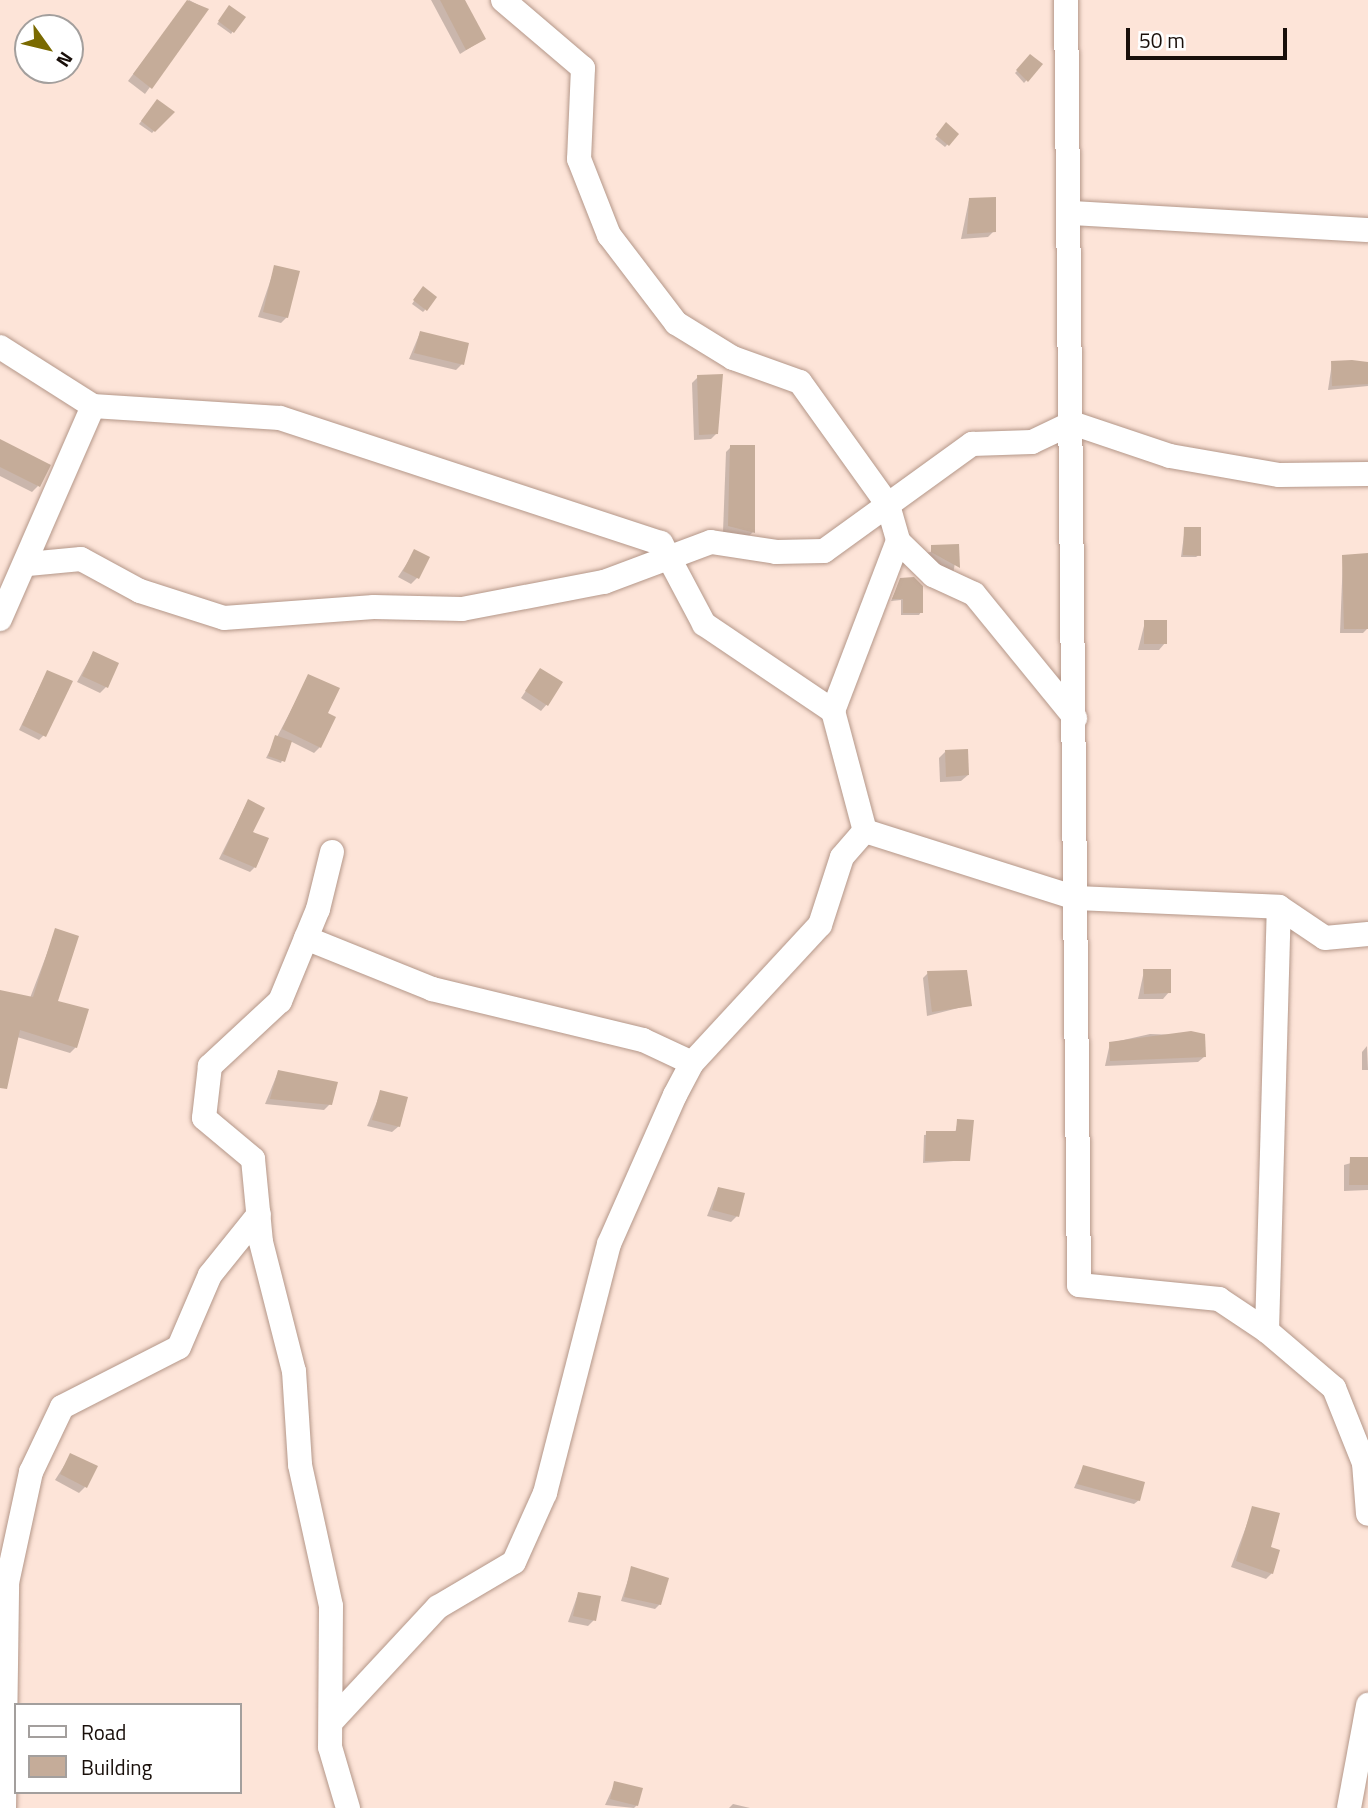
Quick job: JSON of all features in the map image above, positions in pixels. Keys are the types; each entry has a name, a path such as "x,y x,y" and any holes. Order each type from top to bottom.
{"street":[{"path":"503,0 583,68 579,159 609,235 676,323 733,358 800,382 888,505 898,541 933,575 974,594 1074,718"},
{"path":"1066,0 1079,1285 1219,1299 1267,1331 1334,1388 1364,1462 1368,1513"},
{"path":"1070,213 1368,230"},
{"path":"0,347 93,406 281,418 662,543 704,624 833,711"},
{"path":"0,619 28,564 93,406"},
{"path":"28,564 81,559 140,591 224,618 374,607 462,609 604,582 671,560 711,542 776,552 824,551 972,444 1032,442 1072,423 1170,456 1279,475 1368,474"},
{"path":"865,831 833,711 898,541"},
{"path":"865,831 1076,898 1279,907 1325,938 1368,934"},
{"path":"331,1722 438,1607 513,1562 545,1493 609,1244 692,1063 820,925 842,856 865,831"},
{"path":"332,852 306,938 280,1001 211,1066 204,1118 253,1159 259,1214 293,1371 300,1465 331,1606 330,1747 348,1808"},
{"path":"1267,1331 1279,907"},
{"path":"306,938 432,989 643,1040 692,1063"},
{"path":"4,1808 3,1624 7,1584 32,1472 62,1407 179,1347 210,1275 259,1214"},
{"path":"1349,1808 1368,1705"}],"building":[{"path":"187,0 209,9 152,89 133,74"},
{"path":"440,0 465,0 486,39 466,50"},
{"path":"229,5 246,17 234,33 218,21"},
{"path":"1030,54 1043,64 1028,82 1016,70"},
{"path":"157,99 175,112 155,132 141,121"},
{"path":"946,122 959,134 949,146 936,135"},
{"path":"996,197 996,232 967,234 969,198"},
{"path":"274,265 300,271 288,318 263,312"},
{"path":"423,286 437,297 427,311 413,300"},
{"path":"420,331 469,343 464,365 414,353"},
{"path":"1331,361 1368,362 1368,384 1332,386"},
{"path":"723,374 718,434 699,435 697,375"},
{"path":"0,439 51,465 40,487 0,467"},
{"path":"730,445 755,445 755,533 728,526"},
{"path":"1184,527 1201,527 1201,556 1183,555"},
{"path":"959,544 960,568 931,552 931,545"},
{"path":"414,549 430,557 419,579 403,571"},
{"path":"1368,553 1368,629 1344,629 1342,555"},
{"path":"914,577 923,586 923,613 903,613 903,599 892,599 900,578"},
{"path":"1144,620 1167,620 1167,644 1144,644"},
{"path":"93,651 119,663 108,688 82,676"},
{"path":"540,668 563,682 548,706 525,691"},
{"path":"47,670 73,681 46,737 22,725"},
{"path":"308,674 340,688 328,713 336,717 321,748 282,729"},
{"path":"275,735 292,741 285,762 268,756"},
{"path":"968,749 969,775 946,777 945,750"},
{"path":"248,799 265,808 253,832 269,838 256,868 223,854"},
{"path":"55,928 79,936 58,1001 89,1009 77,1048 20,1030 7,1089 0,1088 0,990 33,997"},
{"path":"1143,969 1171,969 1171,993 1144,994"},
{"path":"967,970 972,1006 932,1012 927,971"},
{"path":"1191,1031 1205,1034 1206,1057 1110,1061 1109,1042"},
{"path":"278,1070 338,1082 332,1105 270,1099"},
{"path":"380,1090 408,1097 400,1127 372,1120"},
{"path":"957,1119 974,1120 970,1161 925,1161 926,1131 956,1131"},
{"path":"1350,1157 1368,1157 1368,1185 1349,1185"},
{"path":"718,1187 745,1193 739,1217 712,1210"},
{"path":"70,1453 98,1466 87,1488 60,1474"},
{"path":"1083,1465 1145,1482 1140,1501 1077,1484"},
{"path":"1252,1506 1280,1513 1271,1547 1280,1550 1273,1574 1236,1561"},
{"path":"631,1566 669,1578 661,1605 624,1597"},
{"path":"578,1592 601,1596 596,1621 573,1616"},
{"path":"614,1781 643,1788 638,1806 610,1799"}]}
